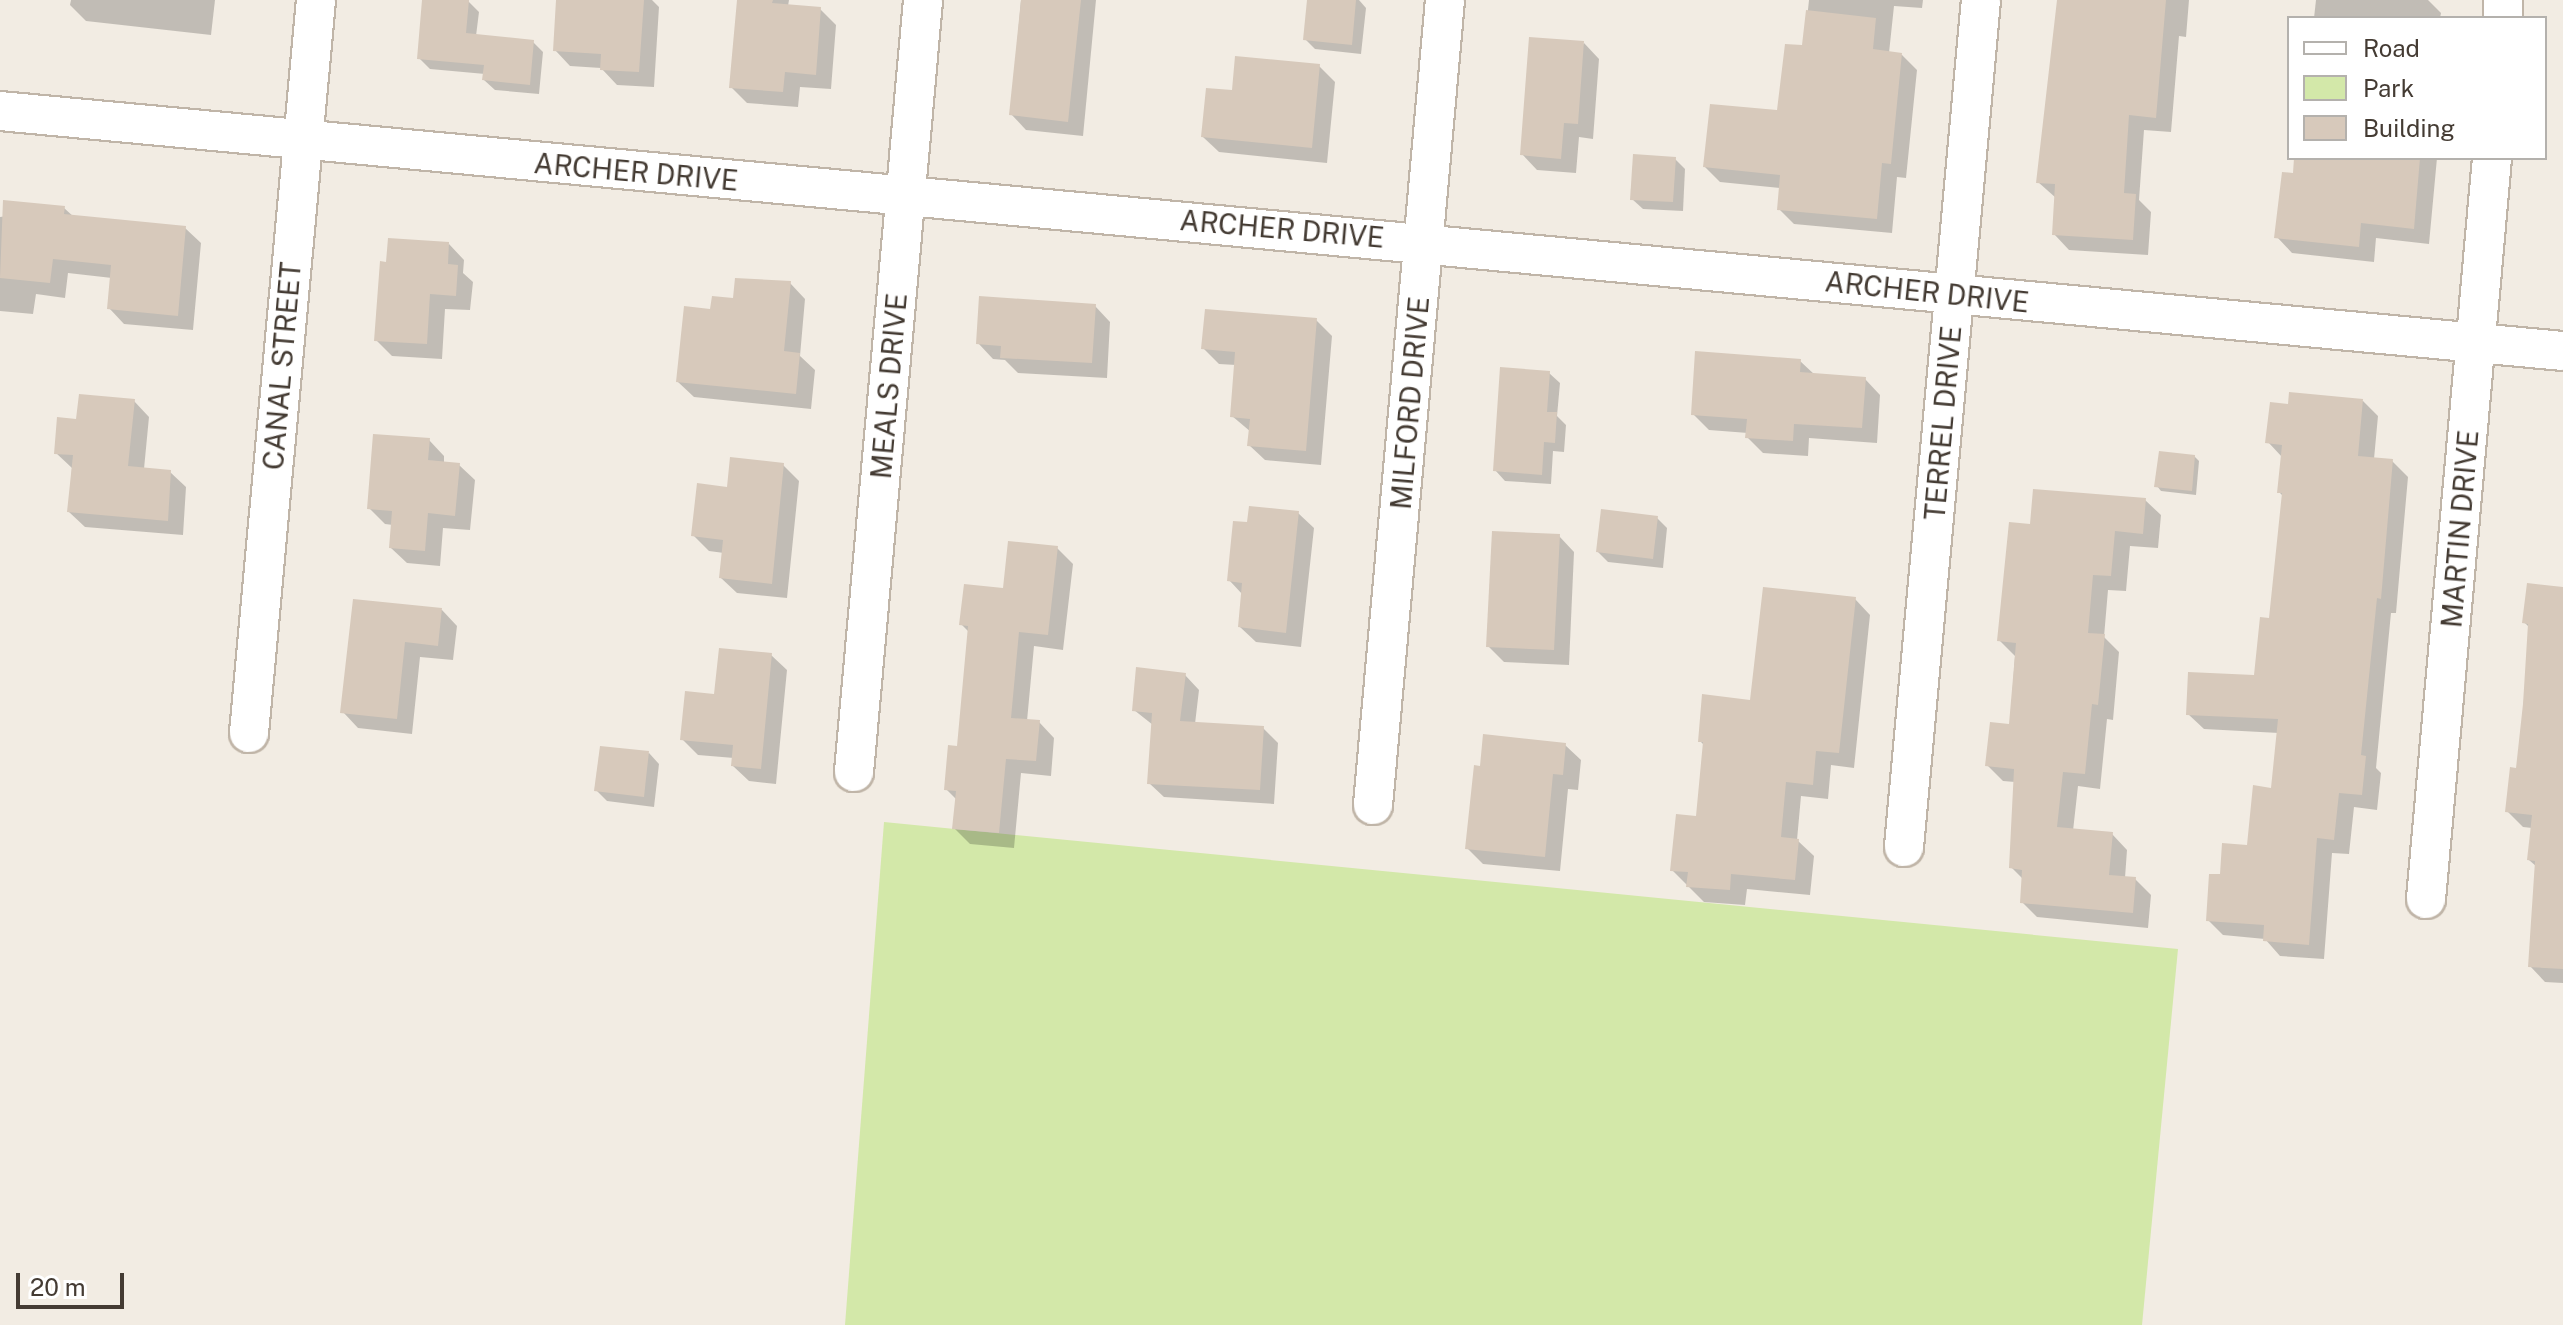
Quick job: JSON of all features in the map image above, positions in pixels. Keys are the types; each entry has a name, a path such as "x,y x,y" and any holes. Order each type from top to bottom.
{"street":[{"name":"CANAL STREET","path":"249,733 316,0"},
{"name":"MEALS DRIVE","path":"854,772 923,0"},
{"name":"MILFORD DRIVE","path":"1373,805 1445,0"},
{"name":"TERREL DRIVE","path":"1904,847 1981,0"},
{"name":"ARCHER DRIVE","path":"0,111 906,197 1425,242 2563,351"},
{"name":"MARTIN DRIVE","path":"2426,899 2492,160"}],"green space":[{"path":"884,822 2178,949 2142,1325 845,1325"}],"building":[{"path":"422,0 469,0 466,33 534,40 530,85 482,80 484,65 417,59"},
{"path":"556,0 644,0 639,72 600,70 601,54 553,51"},
{"path":"737,0 773,0 772,3 821,7 816,75 785,72 783,92 729,88"},
{"path":"1021,0 1081,0 1068,122 1009,115"},
{"path":"1307,0 1356,0 1352,45 1303,40"},
{"path":"2057,0 2166,0 2156,118 2129,115 2124,193 2136,194 2133,240 2052,235 2055,184 2036,183"},
{"path":"1806,10 1876,18 1873,49 1902,53 1891,164 1882,163 1877,219 1777,210 1780,175 1703,167 1710,104 1777,110 1785,44 1802,45"},
{"path":"1529,37 1584,41 1578,124 1564,123 1561,159 1520,155"},
{"path":"1235,56 1320,64 1312,148 1201,137 1206,88 1232,90"},
{"path":"1633,154 1676,157 1673,202 1630,200"},
{"path":"2294,160 2420,160 2414,229 2361,223 2359,247 2274,238 2282,172 2293,173"},
{"path":"3,200 65,206 64,214 186,226 178,316 107,309 111,265 53,259 50,283 0,278"},
{"path":"388,238 449,242 448,264 458,265 456,296 430,294 427,344 374,341 380,261 386,262"},
{"path":"735,278 791,281 784,351 800,353 796,394 676,382 684,306 710,309 712,296 733,298"},
{"path":"979,296 1096,304 1092,363 1000,358 1001,346 976,344"},
{"path":"1205,309 1317,318 1306,451 1247,446 1250,419 1230,417 1235,352 1201,349"},
{"path":"1695,351 1801,359 1800,372 1866,377 1862,428 1794,424 1793,441 1745,438 1747,419 1691,415"},
{"path":"1500,367 1550,371 1547,412 1557,412 1555,443 1544,442 1542,475 1493,471"},
{"path":"2289,392 2363,399 2358,456 2393,459 2381,599 2377,598 2361,755 2366,756 2362,795 2339,793 2334,840 2317,838 2309,945 2263,941 2264,925 2206,921 2209,874 2220,874 2222,843 2247,845 2253,785 2271,788 2278,719 2186,715 2188,672 2254,675 2260,617 2269,618 2282,493 2277,493 2282,445 2265,443 2270,402 2288,404"},
{"path":"79,394 135,399 128,466 171,470 168,521 67,512 73,455 54,454 57,417 76,419"},
{"path":"373,434 430,438 428,460 460,463 455,516 428,513 425,551 389,548 392,511 367,509"},
{"path":"2159,451 2195,455 2192,491 2154,487"},
{"path":"730,457 784,463 772,584 719,578 723,540 691,536 697,483 727,487"},
{"path":"2033,489 2146,498 2143,534 2115,531 2111,576 2093,575 2088,633 2105,634 2098,705 2092,704 2085,774 2063,772 2057,827 2113,832 2109,875 2136,877 2133,913 2020,903 2022,870 2009,868 2014,769 1985,766 1990,722 2009,724 2016,643 1997,641 2009,522 2030,524"},
{"path":"1249,506 1299,511 1286,633 1238,627 1242,583 1227,581 1233,521 1247,522"},
{"path":"1601,509 1658,516 1653,559 1596,552"},
{"path":"1492,531 1560,534 1554,650 1486,647"},
{"path":"1008,541 1058,546 1048,635 1019,632 1011,718 1040,720 1036,761 1006,759 999,833 952,829 956,791 944,790 948,745 957,746 968,626 959,625 964,584 1003,588"},
{"path":"2527,583 2563,587 2563,969 2528,967 2535,861 2527,860 2532,815 2505,812 2510,767 2516,768 2523,704 2528,624 2522,623"},
{"path":"1763,587 1856,597 1839,753 1816,751 1813,785 1786,782 1781,837 1799,839 1795,880 1731,874 1730,890 1686,887 1688,872 1670,871 1676,814 1696,816 1703,742 1698,742 1702,694 1750,700"},
{"path":"353,599 442,608 438,646 405,642 397,719 340,713"},
{"path":"719,648 772,653 761,769 731,766 733,745 680,740 685,691 714,694"},
{"path":"1136,667 1186,673 1180,721 1264,726 1260,790 1147,784 1152,713 1132,711"},
{"path":"1483,734 1566,743 1563,775 1553,774 1545,857 1465,849 1474,765 1480,766"},
{"path":"600,746 649,751 644,797 594,791"}]}
